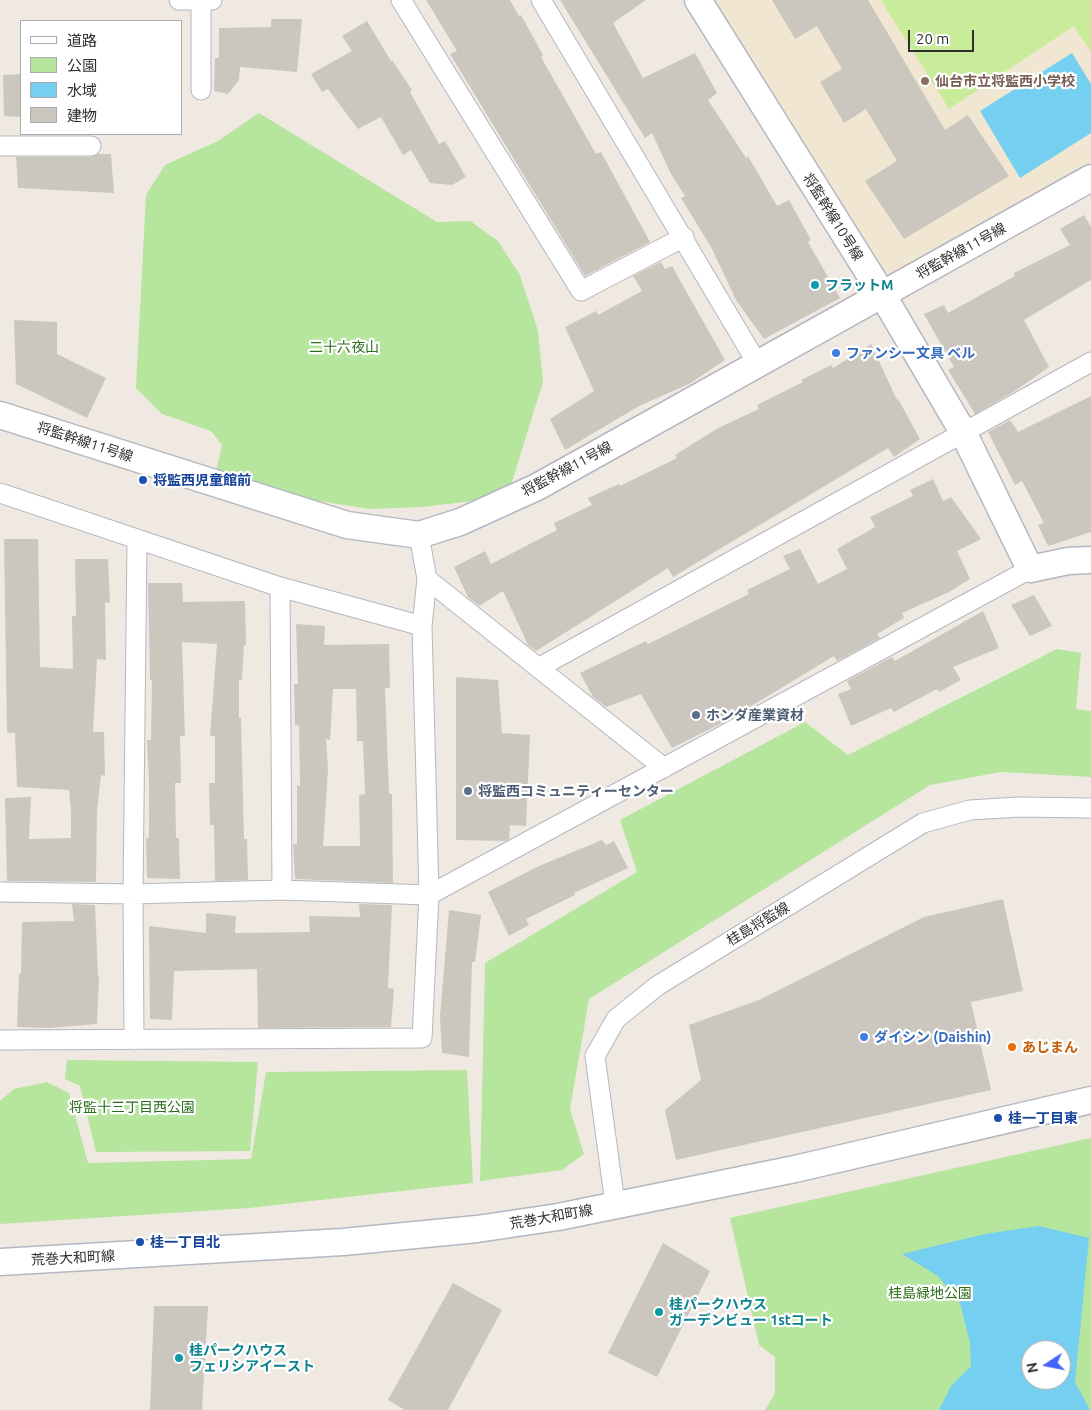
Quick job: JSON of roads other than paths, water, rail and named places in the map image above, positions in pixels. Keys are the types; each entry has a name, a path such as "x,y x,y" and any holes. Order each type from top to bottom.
{"street":[{"path":"179,0 212,0"},
{"path":"201,0 201,90"},
{"path":"401,0 581,291 684,237"},
{"path":"541,0 758,363"},
{"name":"将監幹線10号線","path":"698,0 882,294 963,432 1030,569"},
{"path":"0,146 91,146"},
{"name":"将監幹線11号線","path":"0,415 347,525 419,535 460,522 537,487 1091,178"},
{"path":"540,667 1091,362"},
{"path":"0,493 280,587 422,626"},
{"path":"0,1040 422,1038 429,895 422,626 427,579 419,535"},
{"path":"134,1040 133,894 137,540"},
{"path":"0,892 133,894 282,890 429,895 1030,569 1068,561 1091,560"},
{"path":"427,579 540,667 664,768"},
{"path":"280,587 282,890"},
{"name":"桂島将監線","path":"615,1204 595,1056 616,1019 657,986 923,823 970,810 1018,807 1091,808"},
{"name":"荒巻大和町線","path":"0,1262 343,1242 477,1229 558,1217 795,1168 1091,1100"}],"water":[{"path":"1072,53 1091,84 1091,133 1020,178 980,111"},
{"path":"1039,1226 1089,1238 1075,1382 1090,1410 939,1410 951,1386 971,1366 970,1343 960,1303 938,1276 902,1254 985,1234"}],"place":[{"name":"仙台市立将監西小学校","path":"925,81"},
{"name":"フラットM","path":"815,285"},
{"name":"ファンシー文具 ベル","path":"836,353"},
{"name":"将監西児童館前","path":"143,480"},
{"name":"ホンダ産業資材","path":"696,715"},
{"name":"将監西コミュニティーセンター","path":"468,791"},
{"name":"ダイシン (Daishin)","path":"864,1037"},
{"name":"あじまん","path":"1012,1047"},
{"name":"桂一丁目東","path":"998,1118"},
{"name":"桂一丁目北","path":"140,1242"},
{"name":"桂パークハウス ガーデンビュー 1stコート","path":"659,1312"},
{"name":"桂パークハウス フェリシアイースト","path":"179,1358"}],"park label":[{"name":"二十六夜山","path":"344,347"},
{"name":"将監十三丁目西公園","path":"132,1107"},
{"name":"桂島緑地公園","path":"930,1293"}]}
